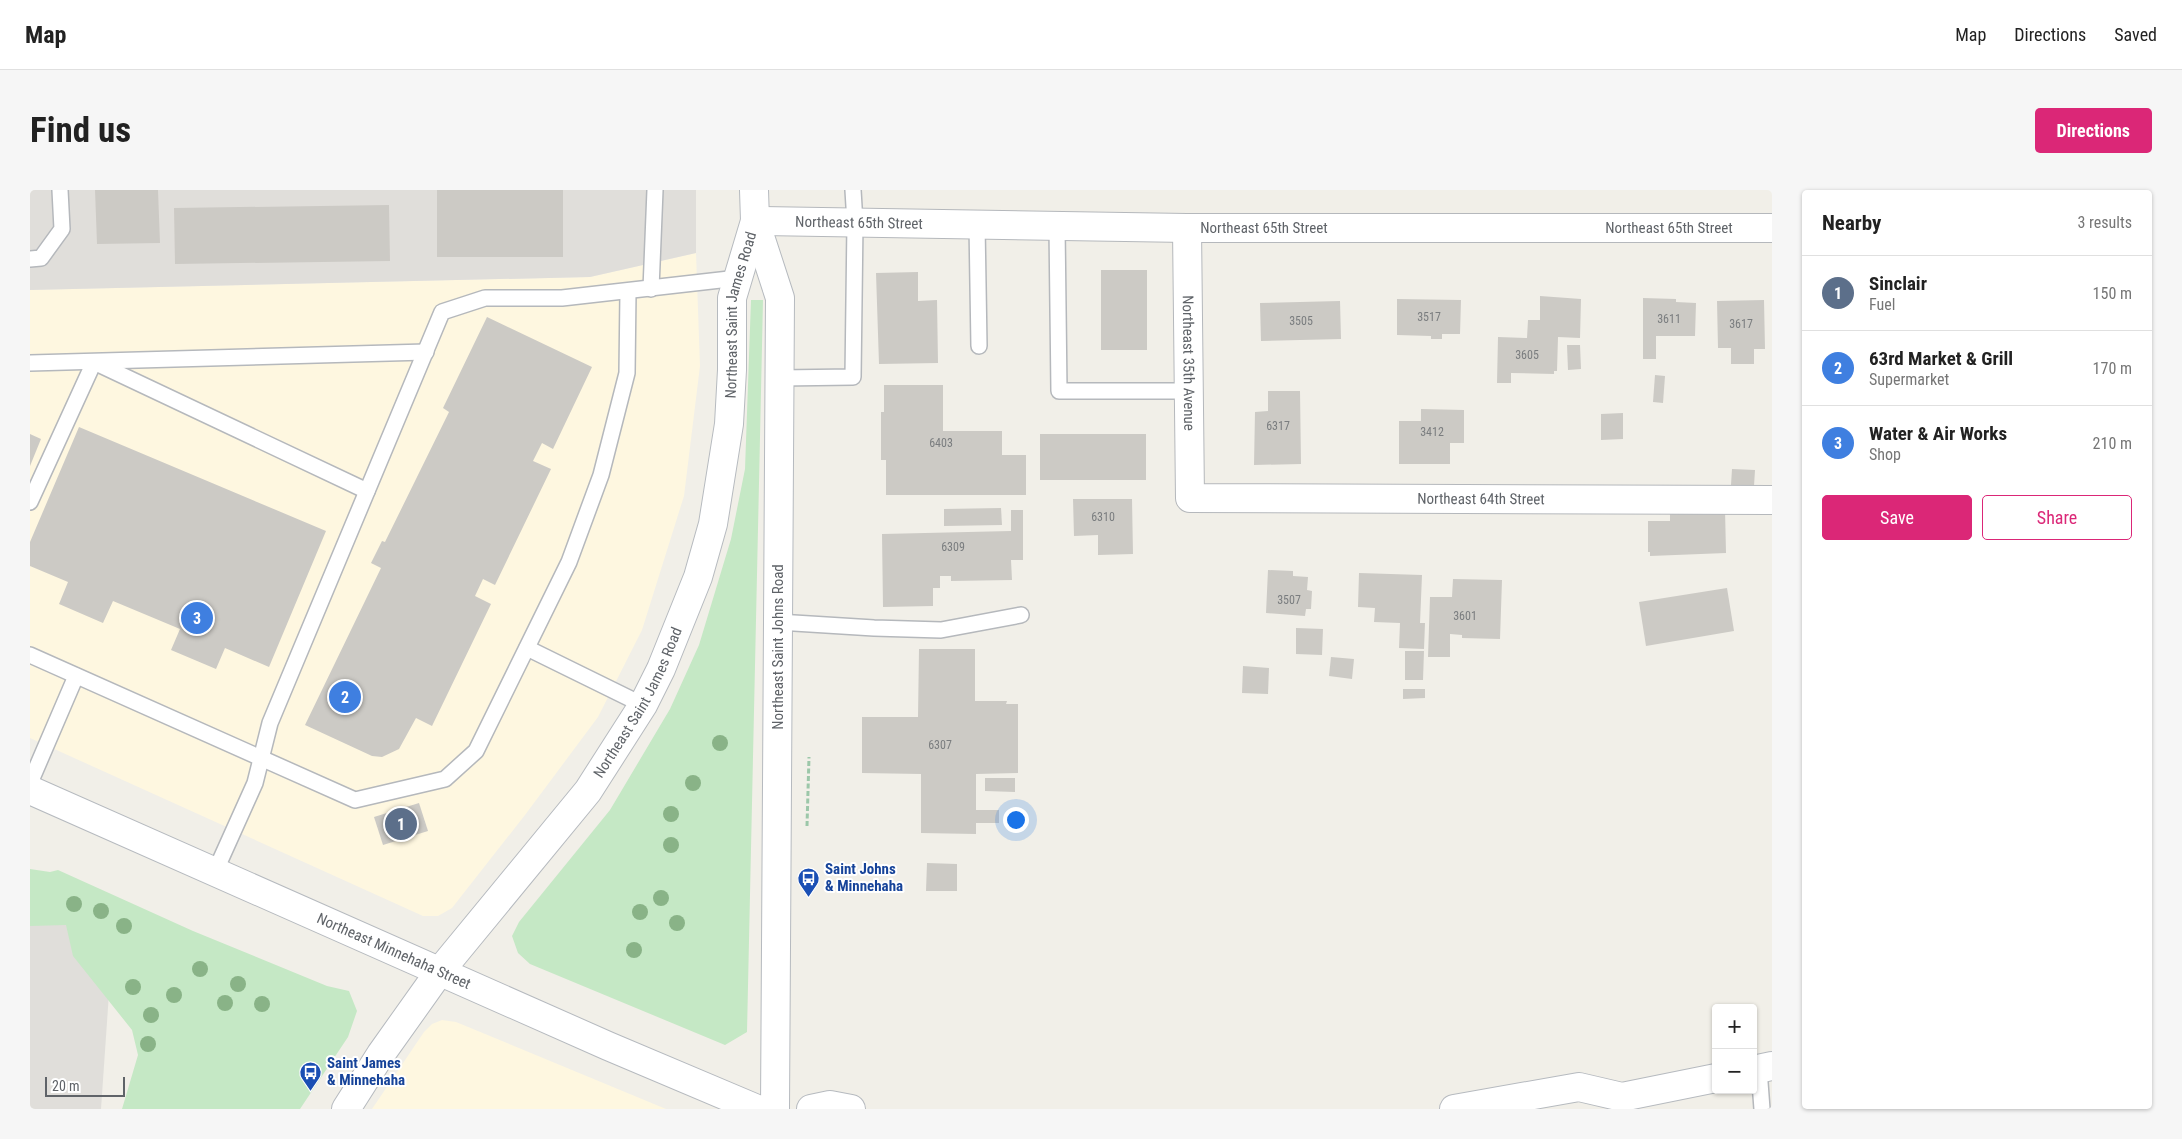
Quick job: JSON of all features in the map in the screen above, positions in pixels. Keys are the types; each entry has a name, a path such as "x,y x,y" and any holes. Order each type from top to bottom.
{"main road":[{"name":"Northeast Saint Johns Road","path":"754,190 755,221 780,298 775,1109"},
{"name":"Northeast 65th Street","path":"755,221 1188,228 1772,228"},
{"name":"Northeast Saint James Road","path":"346,1109 381,1054 440,971 588,791 643,705 678,630 698,577 713,524 729,424 732,370 732,298 755,221"},
{"name":"Northeast 35th Avenue","path":"1188,228 1190,498"},
{"name":"Northeast 64th Street","path":"1190,498 1772,500"},
{"name":"Northeast Minnehaha Street","path":"30,790 757,1109"},
{"path":"1454,1109 1579,1088 1615,1103 1712,1079"},
{"path":"811,1109 830,1105 851,1109"}],"lane":[{"path":"30,259 41,258 62,229 60,190"},
{"path":"651,289 655,190"},
{"path":"780,378 853,377 853,190"},
{"path":"977,224 979,346"},
{"path":"1057,226 1059,391 1189,392"},
{"path":"215,872 255,783 270,723 442,312 485,298 562,298 738,278"},
{"path":"30,655 355,800 446,779 476,751 569,562 600,474 628,373 628,292"},
{"path":"30,362 94,362 426,352"},
{"path":"94,362 367,491"},
{"path":"30,502 94,362"},
{"path":"778,622 941,630 1021,615"},
{"path":"527,648 643,705"},
{"path":"30,783 76,676"},
{"path":"1761,1069 1762,1109"}],"shaded area":[{"path":"30,190 696,190 696,253 590,277 30,290"},
{"path":"696,253 700,366 684,496 642,630 598,717 525,815 452,908 438,916 423,916 30,738 30,290 590,277"},
{"path":"30,916 113,935 101,1109 30,1109"},
{"path":"442,1020 456,1022 666,1109 372,1109 424,1032 432,1024"}],"green space":[{"path":"751,300 763,300 747,1032 725,1045 530,964 518,953 512,936 519,922 610,810 670,709 699,645 731,539 745,469"},
{"path":"30,869 50,872 58,870 193,931 327,986 349,991 357,1011 348,1037 300,1109 122,1109 138,1055 132,1030 73,956 66,925 30,926"}],"building":[{"path":"95,190 158,190 160,243 97,244"},
{"path":"437,190 563,190 563,257 437,257"},
{"path":"389,205 390,261 175,264 174,208"},
{"path":"1101,270 1147,270 1147,350 1101,350"},
{"path":"918,272 918,301 937,300 938,363 879,364 876,273"},
{"path":"1540,296 1581,299 1580,338 1558,337 1557,371 1554,371 1554,374 1511,373 1511,383 1497,383 1498,337 1527,338 1528,320 1540,320"},
{"path":"1643,298 1676,299 1676,302 1696,303 1695,336 1656,336 1656,359 1643,359"},
{"path":"1397,299 1461,300 1460,334 1442,334 1442,339 1431,339 1431,336 1397,335"},
{"path":"1764,300 1765,349 1754,349 1754,364 1731,364 1731,348 1718,348 1717,301"},
{"path":"1340,301 1341,339 1261,341 1260,303"},
{"path":"487,317 592,367 553,449 542,443 533,461 551,469 495,585 483,579 475,596 491,604 432,726 416,718 399,749 382,757 372,756 305,725 381,568 371,563 382,541 385,542 449,412 443,408"},
{"path":"1567,345 1580,345 1581,369 1568,370"},
{"path":"1655,375 1665,376 1663,403 1653,402"},
{"path":"884,385 943,385 943,431 1002,431 1002,455 1026,455 1026,495 886,495 886,460 881,460 881,412 884,412"},
{"path":"1268,391 1300,391 1301,464 1254,465 1255,412 1268,411"},
{"path":"1421,409 1464,410 1464,443 1450,443 1450,464 1399,464 1399,421 1421,421"},
{"path":"1623,413 1623,439 1601,440 1601,414"},
{"path":"79,427 326,531 269,667 225,648 216,669 171,650 180,629 113,601 103,623 59,604 68,582 30,566 30,542"},
{"path":"30,434 41,439 30,466"},
{"path":"1040,434 1146,434 1146,480 1040,480"},
{"path":"1732,469 1755,470 1754,486 1731,485"},
{"path":"1073,499 1132,499 1133,554 1098,555 1098,535 1074,536"},
{"path":"1001,508 1002,525 944,526 944,509"},
{"path":"1725,509 1726,553 1650,556 1650,552 1648,552 1648,521 1670,521 1670,510"},
{"path":"1011,510 1023,510 1023,560 1011,560 1012,580 951,581 951,576 940,576 940,588 933,588 933,606 883,607 882,534 1011,531"},
{"path":"1268,570 1293,571 1293,576 1308,577 1307,590 1312,591 1311,609 1306,609 1305,616 1266,613"},
{"path":"1359,573 1422,575 1420,623 1425,623 1424,649 1399,648 1400,623 1374,622 1375,608 1358,607"},
{"path":"1453,579 1502,580 1500,639 1462,638 1462,635 1450,634 1450,657 1428,657 1430,597 1452,597"},
{"path":"1727,588 1734,631 1646,646 1639,602"},
{"path":"1296,628 1323,629 1322,655 1296,654"},
{"path":"919,649 975,649 975,701 1007,701 1006,704 1018,704 1018,773 976,774 976,810 999,810 999,823 976,823 976,834 921,833 921,774 862,773 862,717 918,717"},
{"path":"1405,651 1424,651 1423,680 1405,680"},
{"path":"1331,657 1354,659 1352,679 1329,676"},
{"path":"1243,666 1269,668 1268,694 1242,693"},
{"path":"1403,689 1425,689 1425,698 1403,699"},
{"path":"985,778 1015,778 1015,792 985,791"},
{"path":"419,803 428,831 383,845 374,817"},
{"path":"927,863 957,864 957,891 926,891"}],"place":[{"name":"Water & Air Works","path":"197,618"},
{"name":"63rd Market & Grill","path":"345,697"},
{"name":"Sinclair","path":"401,824"},
{"name":"Saint Johns & Minnehaha","path":"809,897"},
{"name":"Saint James & Minnehaha","path":"311,1091"}]}
